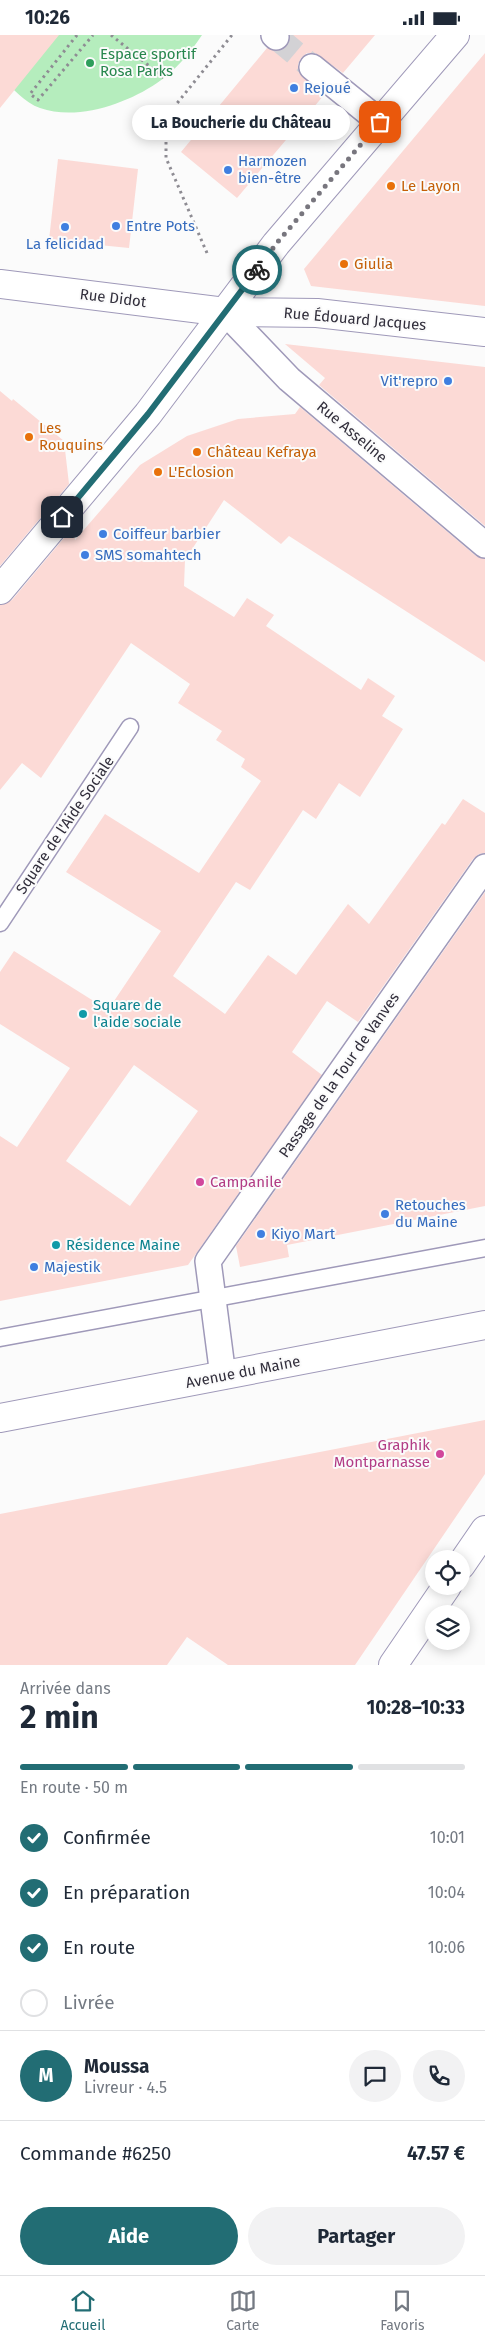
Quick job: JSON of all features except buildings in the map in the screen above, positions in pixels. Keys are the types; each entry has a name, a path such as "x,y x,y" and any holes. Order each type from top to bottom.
{"street":[{"path":"0,590 148,414 276,244 455,35"},
{"path":"312,67 380,122"},
{"name":"Rue Didot","path":"0,284 225,312"},
{"name":"Rue Édouard Jacques","path":"225,312 317,313 485,332"},
{"name":"Rue Asseline","path":"225,312 289,379 485,545"},
{"name":"Passage de la Tour de Vanves","path":"223,1376 208,1261 485,867"},
{"name":"Avenue du Maine","path":"0,1418 485,1325"},
{"path":"470,1552 485,1530"},
{"path":"394,1665 441,1595"}],"lane":[{"name":"Square de l'Aide Sociale","path":"0,923 130,727"},
{"path":"0,1339 485,1248"}],"path":[{"path":"78,35 30,94 38,100 93,35"},
{"path":"111,35 164,78"},
{"path":"207,253 166,158 166,117 232,35"}],"green space":[{"name":"Espace sportif Rosa Parks","path":"0,35 202,35 176,67 145,91 116,104 70,113 54,112 34,106 0,77"}],"tunnel":[{"path":"276,37 312,67"}],"way so far":[{"path":"257,270 276,244 380,122"}],"place":[{"name":"Espace sportif Rosa Parks","path":"90,63"},
{"name":"Rejoué","path":"294,88"},
{"name":"La Boucherie du Château","path":"380,122"},
{"name":"Harmozen bien-être","path":"228,170"},
{"name":"Le Layon","path":"391,186"},
{"name":"Entre Pots","path":"116,226"},
{"name":"La felicidad","path":"65,227"},
{"name":"Giulia","path":"344,264"},
{"name":"Vit'repro","path":"448,381"},
{"name":"Les Rouquins","path":"29,437"},
{"name":"Château Kefraya","path":"197,452"},
{"name":"L'Eclosion","path":"158,472"},
{"name":"Coiffeur barbier","path":"103,534"},
{"name":"SMS somahtech","path":"85,555"},
{"name":"Square de l'aide sociale","path":"83,1014"},
{"name":"Campanile","path":"200,1182"},
{"name":"Retouches du Maine","path":"385,1214"},
{"name":"Kiyo Mart","path":"261,1234"},
{"name":"Résidence Maine","path":"56,1245"},
{"name":"Majestik","path":"34,1267"},
{"name":"Graphik Montparnasse","path":"440,1454"}],"route":[{"path":"62,517 148,414 257,270"}]}
